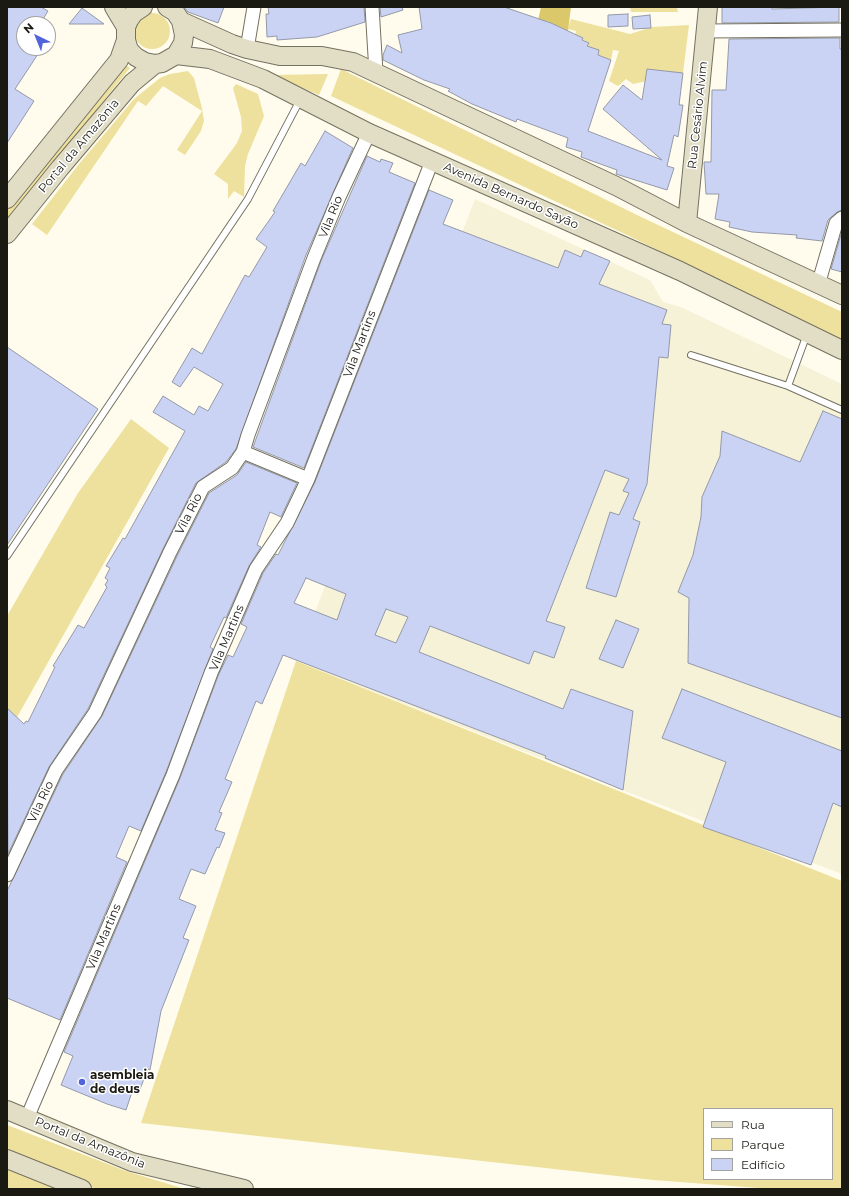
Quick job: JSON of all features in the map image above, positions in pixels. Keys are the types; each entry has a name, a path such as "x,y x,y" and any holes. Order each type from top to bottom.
{"street":[{"path":"114,7 126,34 129,50 136,57 145,62 155,64"},
{"name":"Portal da Amazônia","path":"7,200 119,60 126,34 134,13 143,7"},
{"path":"166,7 174,12 182,21 232,44 247,49 280,56 322,56 353,62 616,186 687,223 842,295"},
{"path":"247,49 254,7"},
{"path":"372,7 376,72"},
{"name":"Rua Cesário Alvim","path":"687,223 708,7"},
{"path":"176,55 180,49 184,35 182,21"},
{"path":"706,30 842,30"},
{"name":"Portal da Amazônia","path":"7,234 60,168 132,83 155,64 162,63 176,55"},
{"name":"Avenida Bernardo Sayão","path":"176,55 210,59 263,79 369,133 680,271 842,350"},
{"name":"Vila Rio","path":"7,875 56,770 95,712 170,552 203,487 232,468 243,452 248,435 320,245 339,197 369,133"},
{"name":"Vila Martins","path":"27,1118 173,775 211,673 256,569 287,523 308,479 432,161"},
{"path":"818,285 836,223 842,218"},
{"path":"243,452 308,479"},
{"name":"Portal da Amazônia","path":"7,1110 132,1162 244,1189"},
{"path":"7,1159 82,1189"}],"lane":[{"path":"7,556 248,199 301,98"},
{"path":"788,386 807,333"},
{"path":"692,355 788,386 842,410"}],"shaded area":[{"path":"541,7 571,7 568,31 547,21 537,25"},
{"path":"475,199 650,280 663,302 681,307 842,384 842,874 622,790 296,661"}],"green space":[{"path":"630,7 677,7 678,12 631,12"},
{"path":"152,13 165,18 170,31 165,44 152,49 139,44 134,31 139,18"},
{"path":"571,19 630,34 652,27 689,25 683,73 633,84 626,79 618,86 609,81 619,51 613,50 611,60 598,55 599,50 587,46 589,43 575,35 576,31 568,29"},
{"path":"124,64 130,68 7,221 7,209"},
{"path":"341,69 637,215 842,312 842,341 629,236 331,96"},
{"path":"188,71 194,78 202,108 204,121 201,131 185,155 177,150 202,111 163,86 146,106 138,101 47,235 32,224 79,164 134,99 160,78 170,74"},
{"path":"328,74 319,95 273,75"},
{"path":"236,84 258,94 264,116 248,154 245,166 244,197 234,191 228,199 228,184 214,174 237,143 242,131 241,117 233,88"},
{"path":"131,419 169,448 7,735 7,616 78,493"},
{"path":"296,661 842,881 842,1189 772,1189 653,1180 141,1123"},
{"path":"7,1125 126,1171 185,1189 96,1189 7,1152"},
{"path":"7,1167 63,1189 7,1189"}],"building":[{"path":"7,7 41,7 48,11 45,16 16,16 16,56 37,56 15,89 34,101 7,143"},
{"path":"184,7 224,7 218,23 188,12"},
{"path":"268,7 364,7 365,22 317,37 277,40 277,36 267,37 266,14 269,14"},
{"path":"380,7 402,7 403,10 381,17"},
{"path":"419,7 504,7 551,23 583,38 582,40 589,43 587,46 599,50 598,55 611,60 588,131 662,160 603,109 623,85 642,100 647,69 683,73 679,105 683,105 678,137 674,135 667,166 674,168 667,190 616,174 617,170 581,157 582,152 566,147 568,138 517,119 516,122 472,104 448,91 450,89 424,80 383,60 383,55 387,45 402,53 398,35 422,29"},
{"path":"722,7 772,7 772,9 839,7 839,22 722,23"},
{"path":"82,8 104,24 69,24"},
{"path":"628,14 628,26 608,27 608,15"},
{"path":"650,15 651,28 633,29 632,17"},
{"path":"840,38 840,49 842,49 842,210 837,212 828,220 822,241 796,238 797,235 752,232 729,227 730,222 715,219 719,194 706,194 704,162 711,162 712,90 726,90 729,39"},
{"path":"325,131 353,148 306,255 236,449 226,462 196,483 163,549 88,709 49,767 8,854 7,708 24,724 26,721 28,722 55,667 53,666 78,625 84,628 107,587 105,585 108,580 105,578 110,568 106,566 123,538 125,539 185,431 153,412 163,396 194,415 199,406 208,411 223,384 194,367 180,387 172,382 192,348 202,354 245,275 249,277 267,247 256,239 275,212 273,211 301,163 305,166"},
{"path":"367,156 380,162 381,159 393,163 389,172 415,183 304,468 253,447 321,261"},
{"path":"429,190 453,200 443,224 558,268 565,250 581,257 584,250 610,261 599,284 667,310 662,324 671,325 668,358 659,357 647,484 633,519 640,522 616,597 586,588 610,512 619,515 629,493 623,491 629,479 605,470 546,621 565,627 554,658 534,651 529,664 430,626 419,652 563,709 571,689 633,711 623,790 545,758 546,756 283,655 262,704 256,701 225,779 232,782 219,812 222,813 215,830 225,833 219,848 217,847 205,874 191,869 179,899 196,906 183,938 189,940 161,1011 150,1070 148,1069 138,1094 132,1092 126,1110 107,1104 61,1085 73,1056 64,1052 180,778 218,676 228,655 233,657 247,627 241,624 263,573 276,554 278,555 315,482","holes":["306,578 346,594 337,620 294,603","386,609 408,617 396,643 375,635"]},
{"path":"842,231 842,272 831,269"},
{"path":"7,347 98,409 7,545"},
{"path":"823,411 842,419 842,718 688,663 689,598 678,592 693,555 701,517 702,497 720,456 722,431 800,462"},
{"path":"246,462 297,483 281,517 270,512 257,545 261,547 249,566 226,618 224,617 210,647 213,649 166,772 141,831 129,826 116,857 127,862 60,1020 7,998 7,891 63,774 102,716 177,556 209,493 237,475"},
{"path":"616,620 639,629 623,668 599,659"},
{"path":"682,689 842,751 842,807 833,803 811,865 703,827 726,762 662,738"}],"place":[{"name":"asembleia de deus","path":"82,1082"}]}
